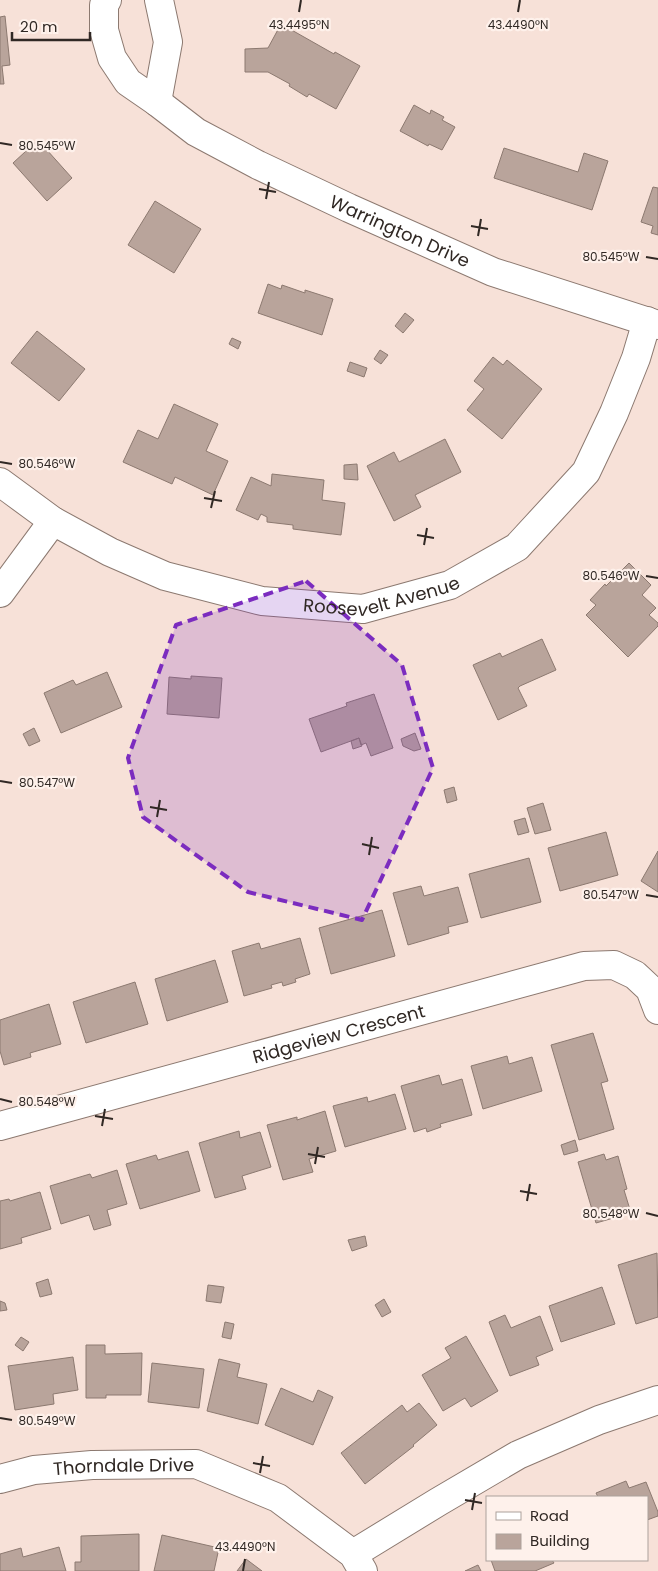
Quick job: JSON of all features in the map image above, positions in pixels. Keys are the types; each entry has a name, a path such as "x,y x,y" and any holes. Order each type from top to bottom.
{"street":[{"name":"Warrington Drive","path":"107,0 104,5 104,30 112,58 128,82 196,132 258,165 349,208 493,272 652,323"},
{"path":"157,102 168,42 159,0"},
{"name":"Roosevelt Avenue","path":"0,482 53,521 110,552 165,576 262,601 363,609 450,585 517,547 586,472 614,414 652,323"},
{"path":"0,593 53,521"},
{"name":"Ridgeview Crescent","path":"0,1126 584,966 614,965 635,975 650,989 658,1010"},
{"path":"358,1563 438,1502 518,1455 598,1420 658,1400"},
{"name":"Thorndale Drive","path":"0,1479 34,1470 92,1465 196,1464 278,1498 358,1563"}],"highlighted area":[{"path":"306,581 402,665 433,768 362,920 248,892 143,817 128,758 176,625"}],"building":[{"path":"5,16 10,65 2,66 4,84 0,84 0,17"},
{"path":"281,24 334,54 335,52 360,66 336,109 309,94 307,97 289,86 290,84 268,72 245,72 245,49 268,48"},
{"path":"414,105 430,114 431,110 444,117 442,120 455,127 442,150 429,144 428,146 400,131"},
{"path":"38,140 72,178 47,201 13,163"},
{"path":"504,148 578,172 584,153 608,161 592,210 494,178"},
{"path":"653,187 658,188 658,235 651,233 653,226 641,222"},
{"path":"155,201 201,229 174,273 128,245"},
{"path":"268,284 281,289 282,285 305,293 305,290 333,299 322,335 258,313"},
{"path":"405,313 414,320 403,333 395,326"},
{"path":"37,331 85,369 59,401 11,363"},
{"path":"232,338 241,342 238,349 229,344"},
{"path":"380,350 388,355 381,364 374,359"},
{"path":"493,357 503,365 507,360 542,389 502,439 467,410 484,389 474,381"},
{"path":"350,362 367,368 364,377 347,371"},
{"path":"174,404 218,424 206,451 228,461 213,495 175,477 172,484 123,462 138,430 158,439"},
{"path":"445,439 461,472 415,495 421,507 394,521 367,466 394,452 399,462"},
{"path":"357,464 358,480 344,479 344,465"},
{"path":"272,474 324,480 322,500 345,503 341,535 293,529 293,525 267,522 267,517 261,514 258,520 236,510 251,477 271,486"},
{"path":"629,563 651,585 642,595 656,608 649,615 658,623 658,626 628,657 586,615 596,605 590,600"},
{"path":"542,639 556,670 520,686 518,688 527,706 498,720 473,665 500,653 502,657"},
{"path":"107,672 122,707 61,733 44,693 73,680 76,685"},
{"path":"191,676 222,678 219,718 167,714 169,677 191,679"},
{"path":"374,694 393,748 371,756 366,743 361,745 359,738 321,752 309,719 347,706 346,703"},
{"path":"34,728 40,741 29,746 23,734"},
{"path":"415,733 421,749 414,751 403,746 401,739"},
{"path":"359,738 362,746 353,749 351,741"},
{"path":"454,787 457,800 447,803 444,790"},
{"path":"543,803 551,830 535,834 527,808"},
{"path":"525,818 529,832 518,835 514,821"},
{"path":"606,832 618,875 560,891 548,848"},
{"path":"658,851 658,892 641,881"},
{"path":"529,858 541,902 481,918 469,874"},
{"path":"421,886 424,896 458,887 468,922 448,927 449,933 408,945 393,893"},
{"path":"382,910 395,956 331,974 319,928"},
{"path":"300,938 310,974 295,979 296,982 283,986 282,982 271,985 272,988 244,996 232,951 259,943 261,949"},
{"path":"215,960 228,1002 167,1021 155,979"},
{"path":"135,982 148,1024 86,1043 73,1002"},
{"path":"49,1004 61,1044 30,1053 31,1057 4,1065 0,1051 0,1020"},
{"path":"593,1033 608,1081 601,1083 614,1129 579,1140 551,1045"},
{"path":"507,1056 509,1064 532,1057 542,1091 483,1109 471,1066"},
{"path":"439,1075 442,1085 462,1079 472,1115 440,1124 441,1127 427,1132 426,1128 414,1132 401,1086"},
{"path":"395,1094 406,1129 345,1147 333,1106 367,1097 368,1102"},
{"path":"325,1111 336,1151 309,1159 313,1172 283,1180 267,1125 297,1117 297,1120"},
{"path":"239,1131 240,1138 260,1132 271,1167 242,1176 246,1189 215,1198 199,1143"},
{"path":"575,1140 578,1151 564,1155 561,1145"},
{"path":"188,1151 200,1191 140,1209 126,1164 156,1155 158,1160"},
{"path":"604,1154 606,1160 618,1156 627,1189 624,1190 631,1213 596,1223 578,1162"},
{"path":"117,1170 127,1204 107,1210 111,1225 94,1230 89,1215 61,1224 50,1186 90,1174 92,1178"},
{"path":"40,1192 51,1229 21,1238 22,1243 0,1249 0,1201 9,1199 10,1201"},
{"path":"365,1236 367,1246 352,1251 348,1240"},
{"path":"657,1253 658,1317 636,1324 618,1265"},
{"path":"48,1279 52,1294 40,1297 36,1283"},
{"path":"208,1285 224,1287 221,1303 206,1301"},
{"path":"602,1287 615,1324 561,1342 549,1306"},
{"path":"384,1299 391,1312 382,1317 375,1305"},
{"path":"0,1301 5,1303 7,1310 0,1311"},
{"path":"505,1315 511,1328 540,1316 553,1350 536,1357 539,1365 510,1376 489,1322"},
{"path":"225,1322 234,1324 231,1339 222,1337"},
{"path":"466,1336 498,1391 471,1407 465,1398 443,1411 422,1375 451,1358 445,1348"},
{"path":"21,1337 29,1342 23,1351 15,1345"},
{"path":"86,1345 105,1345 105,1354 142,1353 141,1395 106,1395 106,1398 86,1398"},
{"path":"73,1357 78,1390 53,1394 54,1404 15,1410 8,1366"},
{"path":"219,1359 240,1364 237,1377 267,1384 258,1424 207,1411"},
{"path":"152,1363 204,1369 199,1408 148,1402"},
{"path":"281,1388 313,1402 318,1390 333,1397 313,1445 265,1425"},
{"path":"419,1403 437,1425 414,1446 365,1484 341,1453 402,1405 407,1412"},
{"path":"626,1481 629,1488 646,1482 658,1516 648,1520 648,1496 598,1496 596,1493"},
{"path":"139,1534 139,1571 75,1571 75,1562 81,1562 81,1536"},
{"path":"162,1535 219,1548 214,1571 154,1571"},
{"path":"59,1547 66,1571 0,1571 0,1554 21,1548 23,1557"},
{"path":"246,1559 262,1571 237,1571"},
{"path":"491,1561 553,1561 554,1563 535,1571 495,1571"},
{"path":"478,1565 481,1571 465,1571"}]}
